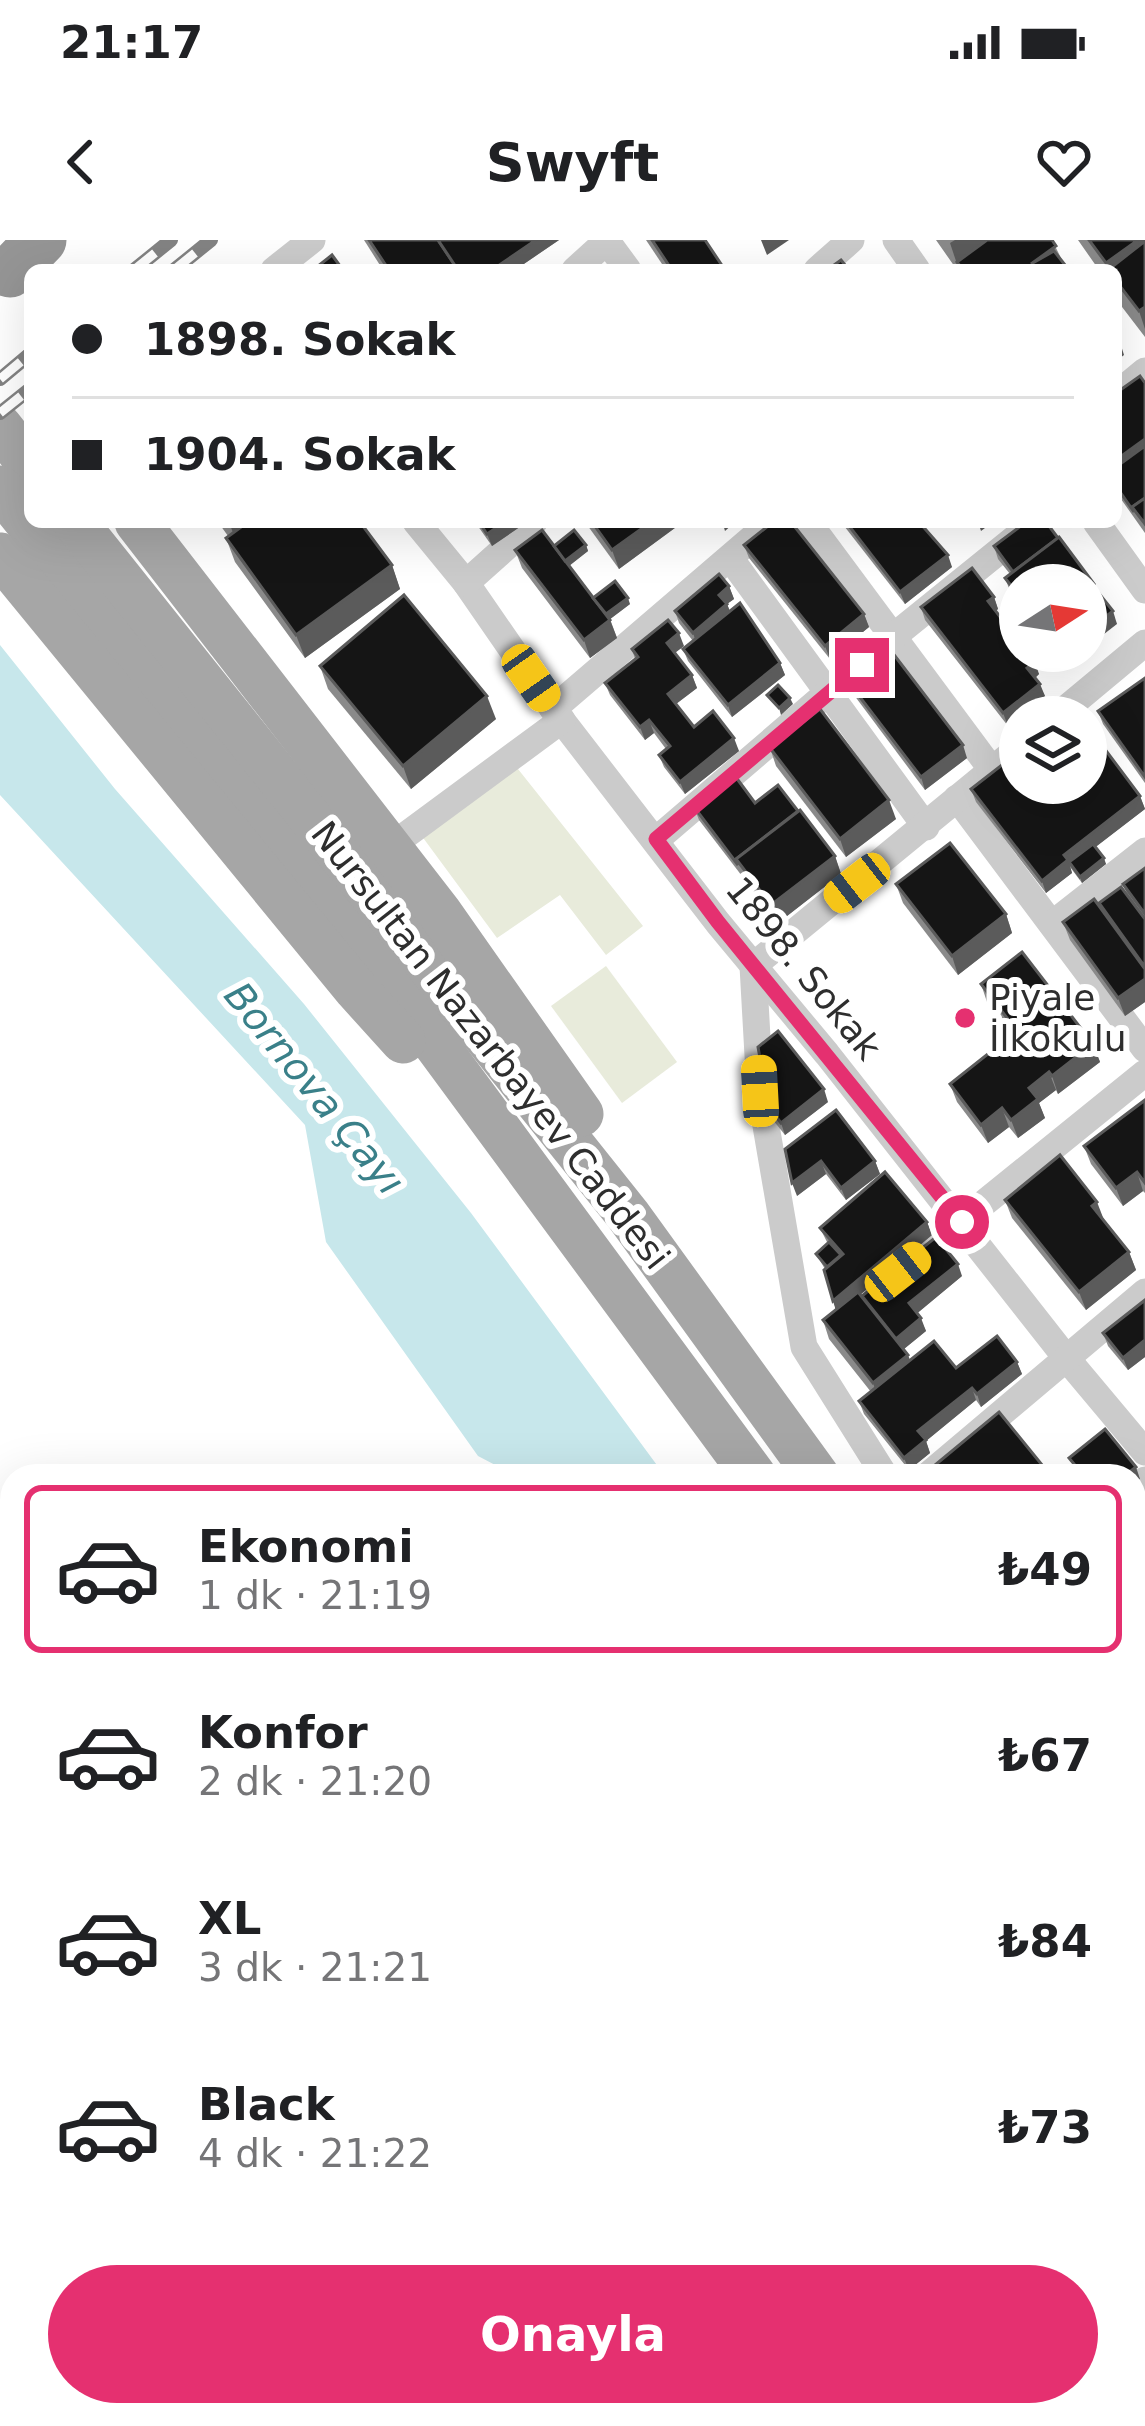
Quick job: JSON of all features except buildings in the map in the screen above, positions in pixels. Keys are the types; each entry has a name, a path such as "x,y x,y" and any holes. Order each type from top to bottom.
{"main road":[{"path":"17,264 52,240"},
{"path":"0,427 24,457"},
{"path":"0,488 24,513"},
{"path":"39,528 139,632"},
{"path":"78,528 139,632"},
{"path":"142,528 509,1008 596,1136 628,1214"},
{"path":"0,555 356,989 506,1138"},
{"name":"Nursultan Nazarbayev Caddesi","path":"139,632 314,879 745,1464"},
{"name":"Nursultan Nazarbayev Caddesi","path":"139,632 628,1214 808,1464"}],"street":[{"path":"282,264 312,240"},
{"path":"581,264 607,240"},
{"path":"824,264 851,240"},
{"path":"0,508 24,486"},
{"name":"1898. Sokak","path":"421,528 557,715 753,966 1145,1452"},
{"path":"466,584 528,528"},
{"path":"387,849 557,715 764,528"},
{"path":"813,528 992,770"},
{"path":"656,839 1028,528"},
{"path":"1100,528 1145,590"},
{"path":"730,557 926,827"},
{"path":"1081,696 1145,643"},
{"path":"879,1464 812,1340 760,1091 753,966 999,764"},
{"path":"957,798 1145,1049"},
{"path":"1052,924 1145,851"},
{"path":"891,1278 1145,1073"},
{"path":"941,1464 1145,1292"}],"green space":[{"path":"514,764 643,926 606,955 560,895 497,938 421,835"},
{"path":"606,966 677,1062 622,1103 551,1006"}],"water":[{"name":"Bornova Çayı","path":"0,645 115,789 304,1004 471,1213 656,1464 493,1464 478,1456 326,1242 305,1125 0,795"}],"railway":[{"path":"141,264 171,240"},
{"path":"181,264 211,240"},
{"path":"0,379 24,359"},
{"path":"0,413 24,394"}],"place":[{"name":"Piyale İlkokulu","path":"965,1018"}],"route":[{"path":"862,665 656,839 962,1222"}]}
